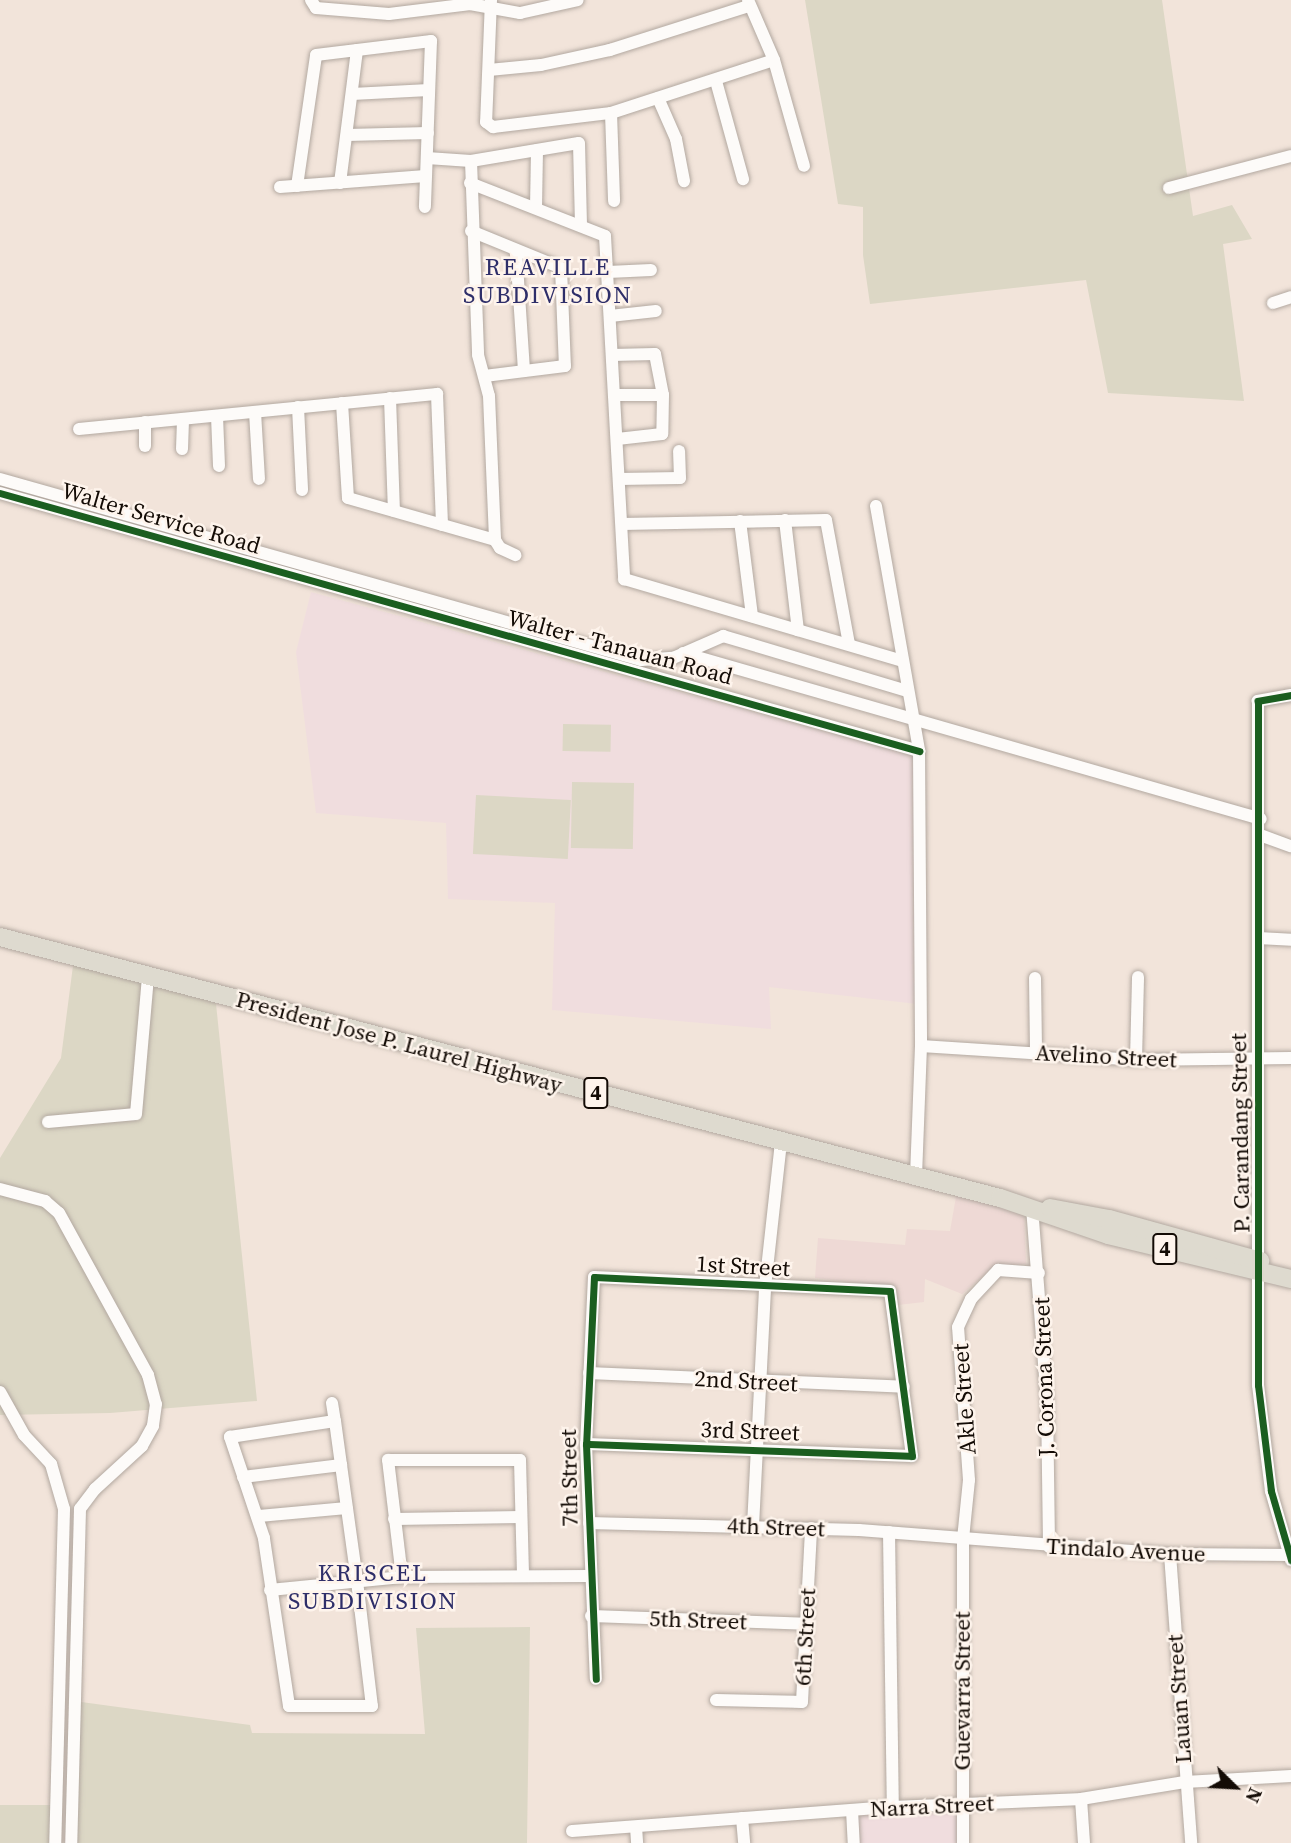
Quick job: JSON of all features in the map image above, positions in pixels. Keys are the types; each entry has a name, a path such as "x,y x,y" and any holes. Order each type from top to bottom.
{"highway":[{"name":"President Jose P. Laurel Highway","path":"0,937 916,1176 1037,1209 1108,1235 1261,1266 1291,1269"},
{"name":"President Jose P. Laurel Highway","path":"1261,1266 1291,1279"}],"street":[{"path":"311,0 316,8 389,14 470,4 491,4 520,13 578,0"},
{"path":"489,70 541,65 610,50 748,3 775,60 804,166"},
{"path":"491,4 488,125 611,113 775,60"},
{"path":"297,186 316,55 431,41 425,207"},
{"path":"340,183 357,50"},
{"path":"716,81 743,179"},
{"path":"352,94 429,90"},
{"path":"658,98 676,139 684,180"},
{"path":"611,113 614,201"},
{"path":"347,135 428,133"},
{"path":"427,158 471,161 579,143 581,226"},
{"path":"536,208 537,150"},
{"path":"1168,188 1291,156"},
{"path":"471,161 471,231 478,355 485,376 495,540 500,548 515,555"},
{"path":"279,187 426,176"},
{"path":"470,183 606,236 624,579 900,660"},
{"path":"471,231 561,268 565,366 485,376"},
{"path":"516,250 524,371"},
{"path":"608,272 650,270"},
{"path":"1273,303 1291,297"},
{"path":"610,316 656,311"},
{"path":"612,355 656,354 663,395 662,434 617,439"},
{"path":"79,429 437,394 442,525"},
{"path":"614,395 663,395"},
{"path":"390,398 394,511"},
{"path":"342,403 348,498 495,540"},
{"path":"298,407 302,489"},
{"path":"255,412 259,479"},
{"path":"217,415 219,466"},
{"path":"182,449 183,419"},
{"path":"145,422 145,446"},
{"path":"619,480 680,478 679,451"},
{"path":"0,479 642,660 659,662 723,636 908,691"},
{"name":"Walter Service Road","path":"0,493 312,580"},
{"path":"876,506 900,660 919,751 921,1046 916,1176"},
{"path":"785,520 798,630"},
{"path":"622,524 826,520 849,645"},
{"path":"740,521 752,616"},
{"name":"Walter - Tanauan Road","path":"312,580 919,751"},
{"path":"683,653 912,716 1261,819"},
{"name":"P. Carandang Street","path":"1290,1557 1271,1491 1260,1418 1258,938 1261,819 1258,701 1291,695"},
{"path":"1260,835 1291,846"},
{"path":"1258,938 1291,940"},
{"path":"48,1122 136,1114 148,977"},
{"path":"1136,1060 1138,977"},
{"path":"1035,978 1036,1053"},
{"name":"Avelino Street","path":"921,1046 1136,1060 1291,1058"},
{"path":"753,1526 765,1287 781,1142"},
{"path":"0,1189 45,1202 59,1213 148,1375 156,1404 153,1426 142,1446 95,1489 80,1509 71,1843"},
{"name":"J. Corona Street","path":"1037,1209 1049,1547"},
{"name":"Akle Street","path":"963,1539 970,1480 958,1327 971,1299 998,1270 1039,1273"},
{"name":"1st Street","path":"594,1277 890,1291 904,1387"},
{"name":"7th Street","path":"594,1277 586,1444 591,1616 596,1679"},
{"name":"2nd Street","path":"589,1373 761,1383 904,1387"},
{"name":"3rd Street","path":"586,1444 912,1457 904,1387"},
{"path":"0,1392 24,1435 51,1464 64,1509 55,1843"},
{"path":"332,1403 335,1421 341,1465 346,1508 357,1581 372,1706 289,1706 259,1516 230,1437 335,1421"},
{"path":"402,1577 387,1460 520,1460 523,1576"},
{"path":"243,1477 341,1465"},
{"path":"259,1516 346,1508"},
{"path":"64,1509 80,1509"},
{"path":"394,1519 521,1517"},
{"name":"4th Street","path":"589,1523 811,1528 963,1539"},
{"name":"6th Street","path":"716,1700 802,1702 811,1528"},
{"path":"889,1532 893,1807"},
{"name":"Tindalo Avenue","path":"963,1539 1170,1554 1290,1557"},
{"name":"Guevarra Street","path":"963,1539 963,1843"},
{"name":"Lauan Street","path":"1170,1554 1191,1843"},
{"path":"270,1590 402,1577 590,1576"},
{"name":"5th Street","path":"591,1616 806,1623"},
{"name":"Narra Street","path":"572,1831 893,1807 1081,1799 1185,1782 1291,1776"},
{"path":"1081,1799 1084,1843"},
{"path":"852,1810 855,1843"},
{"path":"742,1818 744,1843"},
{"path":"636,1827 637,1843"}],"shaded area":[{"path":"805,0 1162,0 1193,216 1232,205 1252,239 1223,244 1244,401 1108,393 1086,280 870,304 863,255 863,207 838,204"},
{"path":"311,592 915,756 917,1004 769,987 771,1029 552,1010 555,903 448,899 446,823 316,813 296,652"},
{"path":"563,724 611,725 611,752 563,751"},
{"path":"572,782 634,783 633,849 571,848"},
{"path":"476,795 571,800 568,859 473,854"},
{"path":"74,958 215,994 257,1401 110,1413 0,1415 0,1158 61,1058"},
{"path":"957,1191 1024,1210 1026,1264 993,1268 962,1294 925,1279 924,1302 898,1305 894,1287 815,1278 818,1238 905,1245 907,1229 950,1231"},
{"path":"530,1627 527,1843 71,1843 74,1701 250,1725 252,1733 425,1734 416,1628"},
{"path":"0,1805 56,1805 56,1843 0,1843"},
{"path":"961,1805 963,1843 854,1843 852,1811"}],"cycle path":[{"path":"0,493 919,751"},
{"path":"1291,695 1258,701 1258,1385 1271,1491 1291,1560"},
{"path":"586,1444 912,1456 890,1291 594,1277 586,1444 596,1679"}],"district":[{"name":"REAVILLE SUBDIVISION","path":"548,281"},
{"name":"KRISCEL SUBDIVISION","path":"373,1587"}]}
